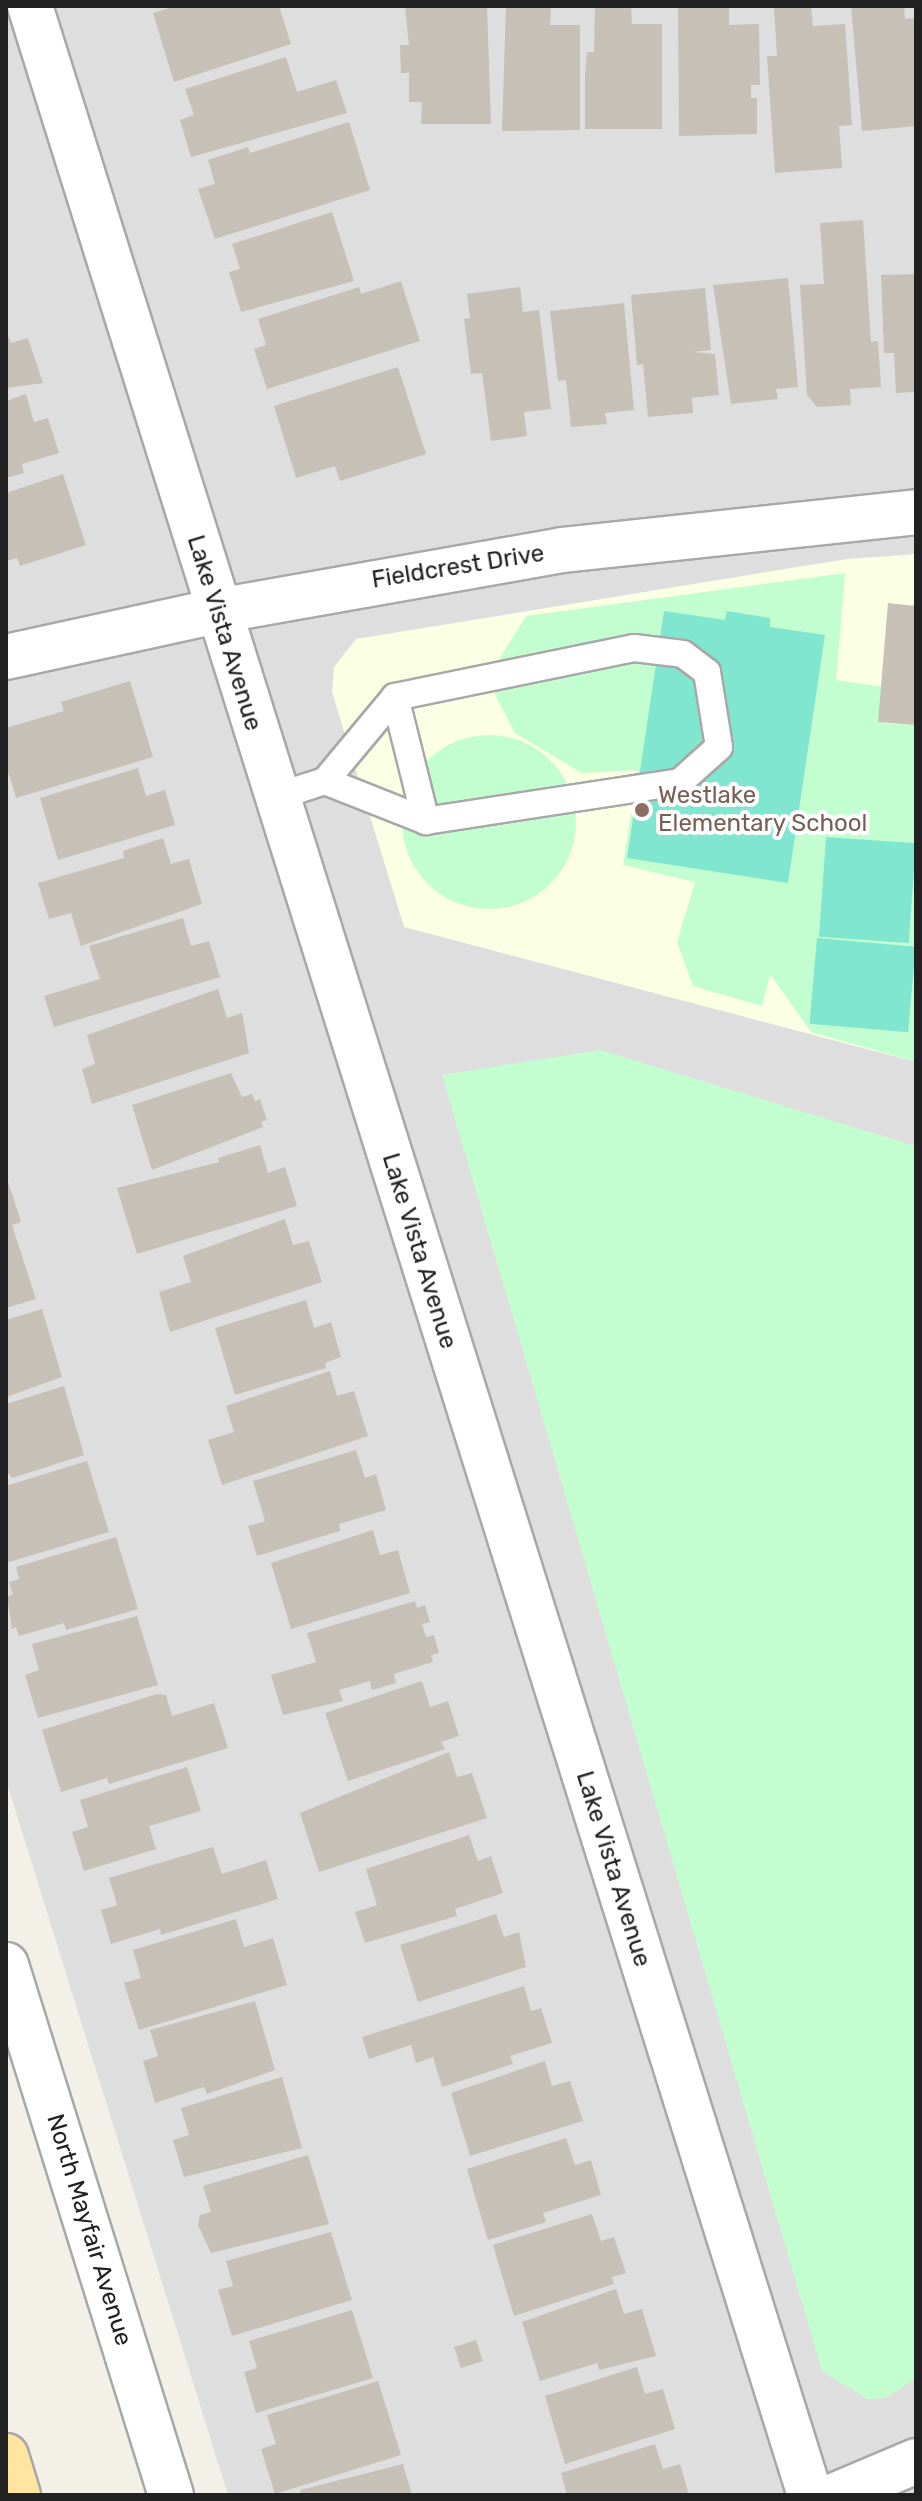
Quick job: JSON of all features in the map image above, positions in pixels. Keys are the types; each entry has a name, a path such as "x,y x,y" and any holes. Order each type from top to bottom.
{"main road":[{"path":"6,2456 18,2495"}],"street":[{"name":"Lake Vista Avenue","path":"30,6 275,797 810,2495"},
{"name":"Fieldcrest Drive","path":"6,657 217,611 562,550 916,512"},
{"name":"North Mayfair Avenue","path":"6,1965 171,2495"},
{"path":"836,2495 916,2461"}],"lane":[{"path":"275,797 325,781 395,697 634,648 683,654 707,672 719,747 680,782 426,821 325,781"},
{"path":"395,697 426,821"}],"shaded area":[{"path":"6,6 916,6 916,2495 228,2495 6,1780"},
{"name":"Westlake Elementary School","path":"916,554 916,1062 404,927 332,692 334,667 356,639 847,559"}],"green space":[{"path":"845,573 836,680 884,687 882,723 916,725 916,1062 811,1032 770,974 762,1006 693,986 677,942 695,882 623,865 638,770 582,773 515,733 487,679 526,616"},
{"path":"664,611 725,620 727,611 770,618 770,627 825,635 788,883 627,858"},
{"path":"489,735 522,741 551,760 570,789 576,822 570,855 551,884 522,903 489,909 456,903 427,884 408,855 402,822 408,789 427,760 456,741"},
{"path":"826,837 916,843 909,943 819,937"},
{"path":"817,938 916,947 908,1032 810,1024"},
{"path":"600,1050 916,1146 916,2378 886,2398 867,2399 822,2371 442,1075"}],"building":[{"path":"176,6 279,6 291,44 174,82 153,13"},
{"path":"405,6 487,6 491,124 421,124 422,102 409,102 409,73 401,73 400,45 409,45"},
{"path":"506,6 551,6 550,25 580,25 580,130 502,131"},
{"path":"595,6 631,6 632,24 662,24 662,129 585,129 585,74 587,52 594,52"},
{"path":"811,6 813,26 845,24 852,125 839,126 842,168 775,173 767,56 777,56 774,7"},
{"path":"851,6 904,6 905,19 916,18 916,126 862,131"},
{"path":"678,8 729,8 729,25 759,24 760,85 751,85 751,98 757,98 757,134 679,136"},
{"path":"286,57 297,92 336,80 347,113 191,157 180,120 194,115 185,89"},
{"path":"349,122 370,190 215,239 198,189 215,184 208,160 248,147 250,153"},
{"path":"332,212 354,281 241,312 229,272 240,269 232,244"},
{"path":"863,220 871,342 878,341 881,387 850,389 851,405 817,407 807,395 800,285 824,284 820,223"},
{"path":"916,274 916,392 896,393 894,353 884,353 881,275"},
{"path":"788,278 798,387 776,389 778,399 731,404 713,285"},
{"path":"401,281 420,341 267,389 254,349 266,345 258,319 359,287 361,294"},
{"path":"520,287 523,312 539,310 551,409 524,412 527,436 491,441 482,373 471,374 464,319 470,318 467,294"},
{"path":"705,288 711,350 693,352 715,354 719,395 692,398 693,413 648,417 643,364 637,365 631,295"},
{"path":"624,303 634,410 605,413 607,424 571,427 566,380 558,381 550,311"},
{"path":"6,330 11,343 28,338 43,383 6,388"},
{"path":"398,367 426,454 340,481 335,466 296,478 274,406"},
{"path":"26,394 34,422 48,418 59,453 22,464 24,473 6,478 6,401"},
{"path":"63,474 86,545 20,566 17,558 6,561 6,493"},
{"path":"888,603 916,606 916,725 878,722"},
{"path":"130,681 153,757 16,798 6,765 6,728 64,711 61,702"},
{"path":"138,768 146,796 165,790 175,825 58,860 40,798"},
{"path":"163,838 171,864 189,859 202,904 81,946 71,913 49,919 38,883 124,858 123,851"},
{"path":"183,918 191,946 209,941 220,977 54,1027 44,996 100,979 89,946"},
{"path":"218,989 227,1018 242,1013 249,1053 92,1104 82,1069 95,1064 87,1035"},
{"path":"231,1073 242,1097 252,1094 255,1101 260,1099 267,1120 261,1122 263,1127 152,1170 132,1105"},
{"path":"260,1145 268,1173 285,1167 297,1206 137,1254 117,1188 219,1162 218,1158"},
{"path":"6,1175 21,1222 12,1225 36,1299 6,1308"},
{"path":"285,1219 293,1245 309,1241 322,1282 170,1332 159,1292 191,1282 183,1256"},
{"path":"306,1300 314,1328 331,1322 341,1357 325,1363 326,1368 235,1395 215,1328"},
{"path":"42,1309 62,1377 6,1397 6,1320"},
{"path":"330,1371 337,1396 354,1391 368,1436 222,1485 208,1440 234,1432 226,1406"},
{"path":"64,1386 84,1455 12,1478 6,1470 6,1404"},
{"path":"356,1450 365,1478 376,1474 386,1510 339,1524 340,1531 257,1556 248,1526 265,1521 253,1481"},
{"path":"87,1461 109,1532 6,1563 6,1486"},
{"path":"373,1530 380,1555 398,1550 410,1593 291,1629 271,1563"},
{"path":"116,1537 138,1609 66,1630 64,1623 19,1636 16,1627 12,1629 7,1596 13,1595 9,1582 19,1579 16,1567"},
{"path":"415,1601 417,1608 425,1605 430,1622 422,1624 426,1637 434,1635 439,1653 431,1655 433,1662 394,1674 396,1683 372,1690 370,1681 339,1690 343,1701 283,1715 271,1675 316,1662 307,1633"},
{"path":"137,1616 158,1685 38,1718 25,1675 39,1670 32,1644"},
{"path":"422,1681 430,1707 448,1701 459,1736 441,1742 445,1749 348,1781 325,1713"},
{"path":"157,1694 166,1695 172,1716 214,1703 228,1748 109,1784 107,1778 61,1792 42,1730"},
{"path":"449,1752 457,1777 472,1773 487,1818 319,1872 300,1813"},
{"path":"187,1767 201,1811 149,1826 156,1849 84,1871 72,1832 88,1827 80,1800"},
{"path":"469,1835 478,1861 491,1856 503,1893 455,1909 457,1916 365,1943 355,1912 377,1905 366,1869"},
{"path":"213,1847 222,1874 266,1860 278,1899 161,1935 160,1929 111,1944 101,1910 117,1905 109,1878"},
{"path":"496,1914 504,1937 519,1932 526,1967 418,2002 400,1945"},
{"path":"236,1919 244,1947 273,1938 287,1985 139,2030 124,1983 141,1978 133,1950"},
{"path":"524,1986 531,2011 541,2008 552,2043 510,2056 513,2064 442,2087 433,2057 416,2063 411,2045 369,2059 362,2037"},
{"path":"255,2001 275,2070 207,2094 204,2087 155,2103 143,2061 158,2056 150,2030"},
{"path":"545,2061 552,2086 570,2081 583,2121 470,2156 451,2093"},
{"path":"282,2077 302,2148 184,2177 173,2140 189,2135 181,2108"},
{"path":"566,2138 575,2165 591,2160 601,2195 543,2213 546,2222 488,2240 467,2169"},
{"path":"308,2155 329,2224 211,2253 198,2225 200,2215 211,2212 203,2186"},
{"path":"592,2214 601,2241 614,2237 626,2273 612,2277 614,2284 514,2316 493,2245"},
{"path":"331,2232 352,2300 232,2336 218,2290 233,2286 226,2261"},
{"path":"616,2289 624,2314 642,2309 656,2356 599,2370 597,2363 540,2381 522,2322"},
{"path":"352,2310 373,2378 256,2413 244,2372 257,2368 249,2341"},
{"path":"476,2340 483,2361 461,2368 454,2347"},
{"path":"637,2367 645,2394 663,2389 675,2429 565,2464 545,2396"},
{"path":"378,2381 401,2455 275,2494 261,2449 276,2444 267,2415"},
{"path":"655,2444 663,2469 680,2464 689,2495 567,2495 561,2473"},
{"path":"403,2464 412,2495 302,2495 300,2490"}],"place":[{"name":"Westlake Elementary School","path":"642,810"}]}
